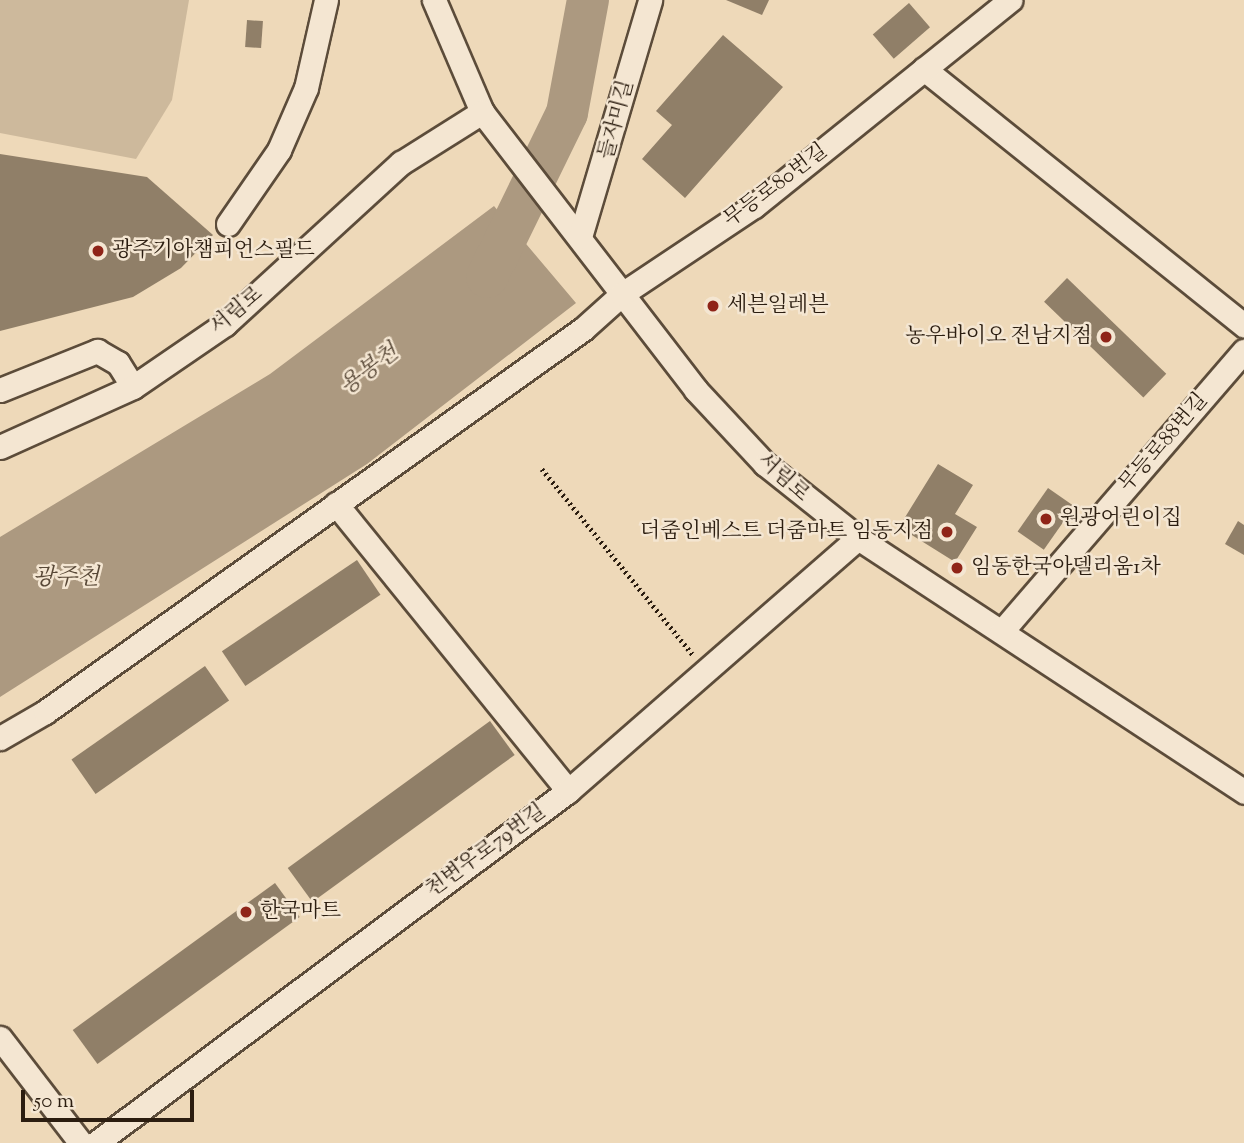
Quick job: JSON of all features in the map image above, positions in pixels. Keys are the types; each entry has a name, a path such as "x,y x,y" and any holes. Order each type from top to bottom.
{"street":[{"path":"228,224 279,150 306,88 326,0"},
{"name":"서림로","path":"434,0 486,117 696,390 765,464 858,538 1244,792"},
{"name":"들자미길","path":"579,237 650,0"},
{"name":"무등로80번길","path":"0,738 336,504 622,294 754,206 1010,0"},
{"path":"924,69 1244,325"},
{"name":"서림로","path":"0,447 133,387 225,324 401,163 486,117"},
{"path":"0,390 97,351 118,363 133,387"},
{"name":"무등로88번길","path":"1002,631 1244,351"},
{"path":"336,504 568,791"},
{"name":"천변우로79번길","path":"96,1143 568,791 858,538"},
{"path":"0,1038 81,1143"}],"path":[{"path":"542,469 705,670"}],"shaded area":[{"path":"0,0 189,0 172,100 136,159 0,133"}],"water":[{"name":"광주천","path":"494,206 576,303 367,464 0,697 0,537 270,374"}],"building":[{"path":"726,0 769,0 762,15"},
{"path":"909,3 930,27 894,59 873,34"},
{"path":"247,20 263,21 261,48 245,47"},
{"path":"723,35 783,87 685,198 642,159 672,125 656,111"},
{"name":"광주기아챔피언스필드","path":"0,154 147,177 213,235 181,268 133,297 0,331"},
{"name":"농우바이오 전남지점","path":"1067,278 1166,374 1143,398 1044,302"},
{"path":"938,464 973,485 955,514 977,527 955,562 899,527"},
{"name":"원광어린이집","path":"1048,488 1074,506 1044,550 1018,531"},
{"path":"1238,521 1244,525 1244,555 1225,544"},
{"path":"357,560 380,595 245,686 222,651"},
{"path":"205,666 229,700 96,794 71,759"},
{"path":"490,721 515,755 312,902 288,868"},
{"path":"275,883 300,917 97,1064 73,1030"}],"waterway":[{"name":"용봉천","path":"487,277 567,113 588,0"}],"place":[{"name":"광주기아챔피언스필드","path":"98,251"},
{"name":"세븐일레븐","path":"713,306"},
{"name":"농우바이오 전남지점","path":"1106,337"},
{"name":"원광어린이집","path":"1046,519"},
{"name":"더줌인베스트 더줌마트 임동지점","path":"947,532"},
{"name":"임동한국아델리움1차","path":"957,568"},
{"name":"한국마트","path":"246,912"}]}
